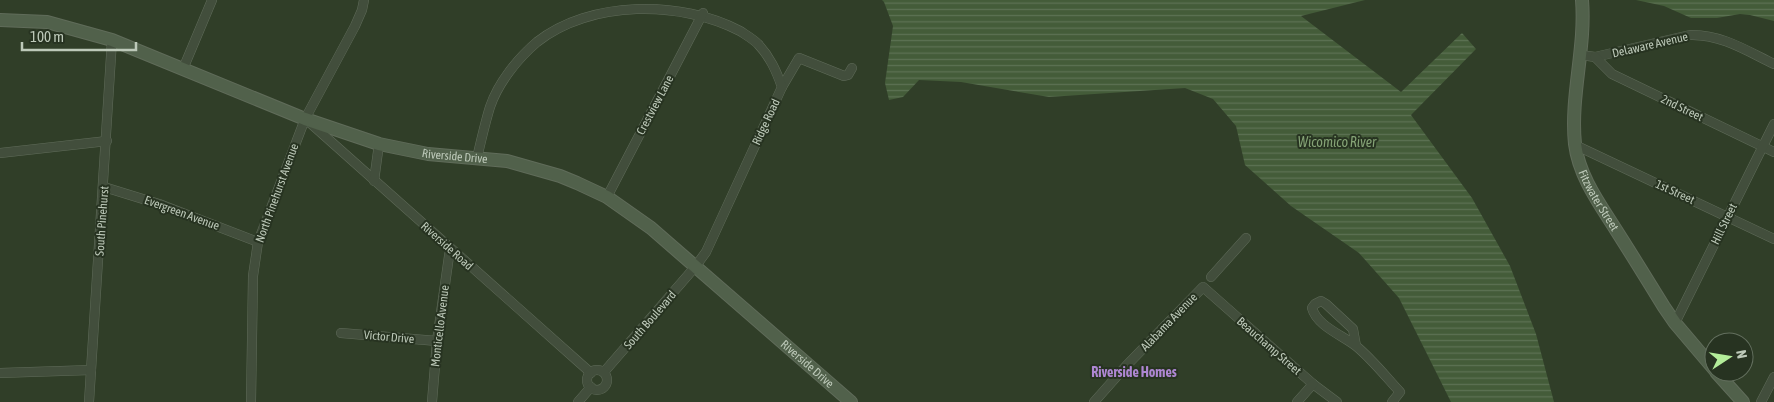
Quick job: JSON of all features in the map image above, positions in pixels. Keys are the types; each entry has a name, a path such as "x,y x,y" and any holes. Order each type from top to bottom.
{"street":[{"path":"183,69 212,0"},
{"name":"North Pinehurst Avenue","path":"251,402 253,276 258,242 305,118 355,26 364,0"},
{"name":"Fitzwater Street","path":"1582,0 1581,55 1575,116 1575,145 1579,163 1584,177 1675,323 1704,358"},
{"name":"Ridge Road","path":"477,158 490,105 501,85 516,63 537,42 564,24 592,12 619,6 647,4 675,6 703,13 728,23 757,42 773,63 782,87 706,252 695,267"},
{"name":"Crestview Lane","path":"607,197 703,13"},
{"name":"Riverside Drive","path":"0,20 47,22 112,40 305,118 379,144 428,154 506,161 578,182 607,197 651,228 851,402"},
{"name":"Delaware Avenue","path":"1581,55 1595,57 1690,35 1702,35 1721,38 1774,64"},
{"name":"South Pinehurst","path":"89,402 112,40"},
{"name":"2nd Street","path":"1595,57 1612,74 1774,152"},
{"path":"782,87 799,58 844,76 848,75 852,68"},
{"name":"Riverside Road","path":"305,118 450,250 590,373"},
{"name":"Hill Street","path":"1675,323 1774,124"},
{"path":"0,153 107,141"},
{"path":"374,181 379,144"},
{"name":"1st Street","path":"1575,145 1774,239"},
{"name":"Evergreen Avenue","path":"104,187 159,204 258,242"},
{"path":"1211,277 1246,238"},
{"name":"Monticello Avenue","path":"432,402 437,341 450,250"},
{"name":"South Boulevard","path":"604,372 695,267"},
{"name":"Beauchamp Street","path":"1203,287 1313,384 1337,402"},
{"name":"Alabama Avenue","path":"1094,402 1126,366 1203,287"},
{"path":"1356,346 1353,329 1326,304 1321,301 1315,304 1312,308 1314,314 1338,335 1356,346 1400,392 1392,402"},
{"name":"Victor Drive","path":"342,332 437,341"},
{"path":"0,373 91,370"},
{"path":"596,370 604,372 607,377 605,386 600,389 591,387 588,381 590,373 596,370"},
{"path":"1761,402 1774,377"},
{"name":"Fitzwater Street","path":"1725,382 1743,402"},
{"path":"1297,402 1313,384"},
{"path":"578,402 591,387"}],"water":[{"name":"Wicomico River","path":"882,0 1365,0 1301,16 1401,92 1462,33 1476,49 1411,115 1472,198 1510,266 1536,334 1554,402 1451,402 1399,298 1359,253 1291,206 1245,165 1236,126 1213,99 1185,88 1049,97 961,82 919,80 903,97 889,100 885,83 893,26"},
{"path":"1636,0 1774,0 1774,21 1740,14 1717,18 1691,18 1664,6"}],"district":[{"name":"Riverside Homes","path":"1134,372"}]}
